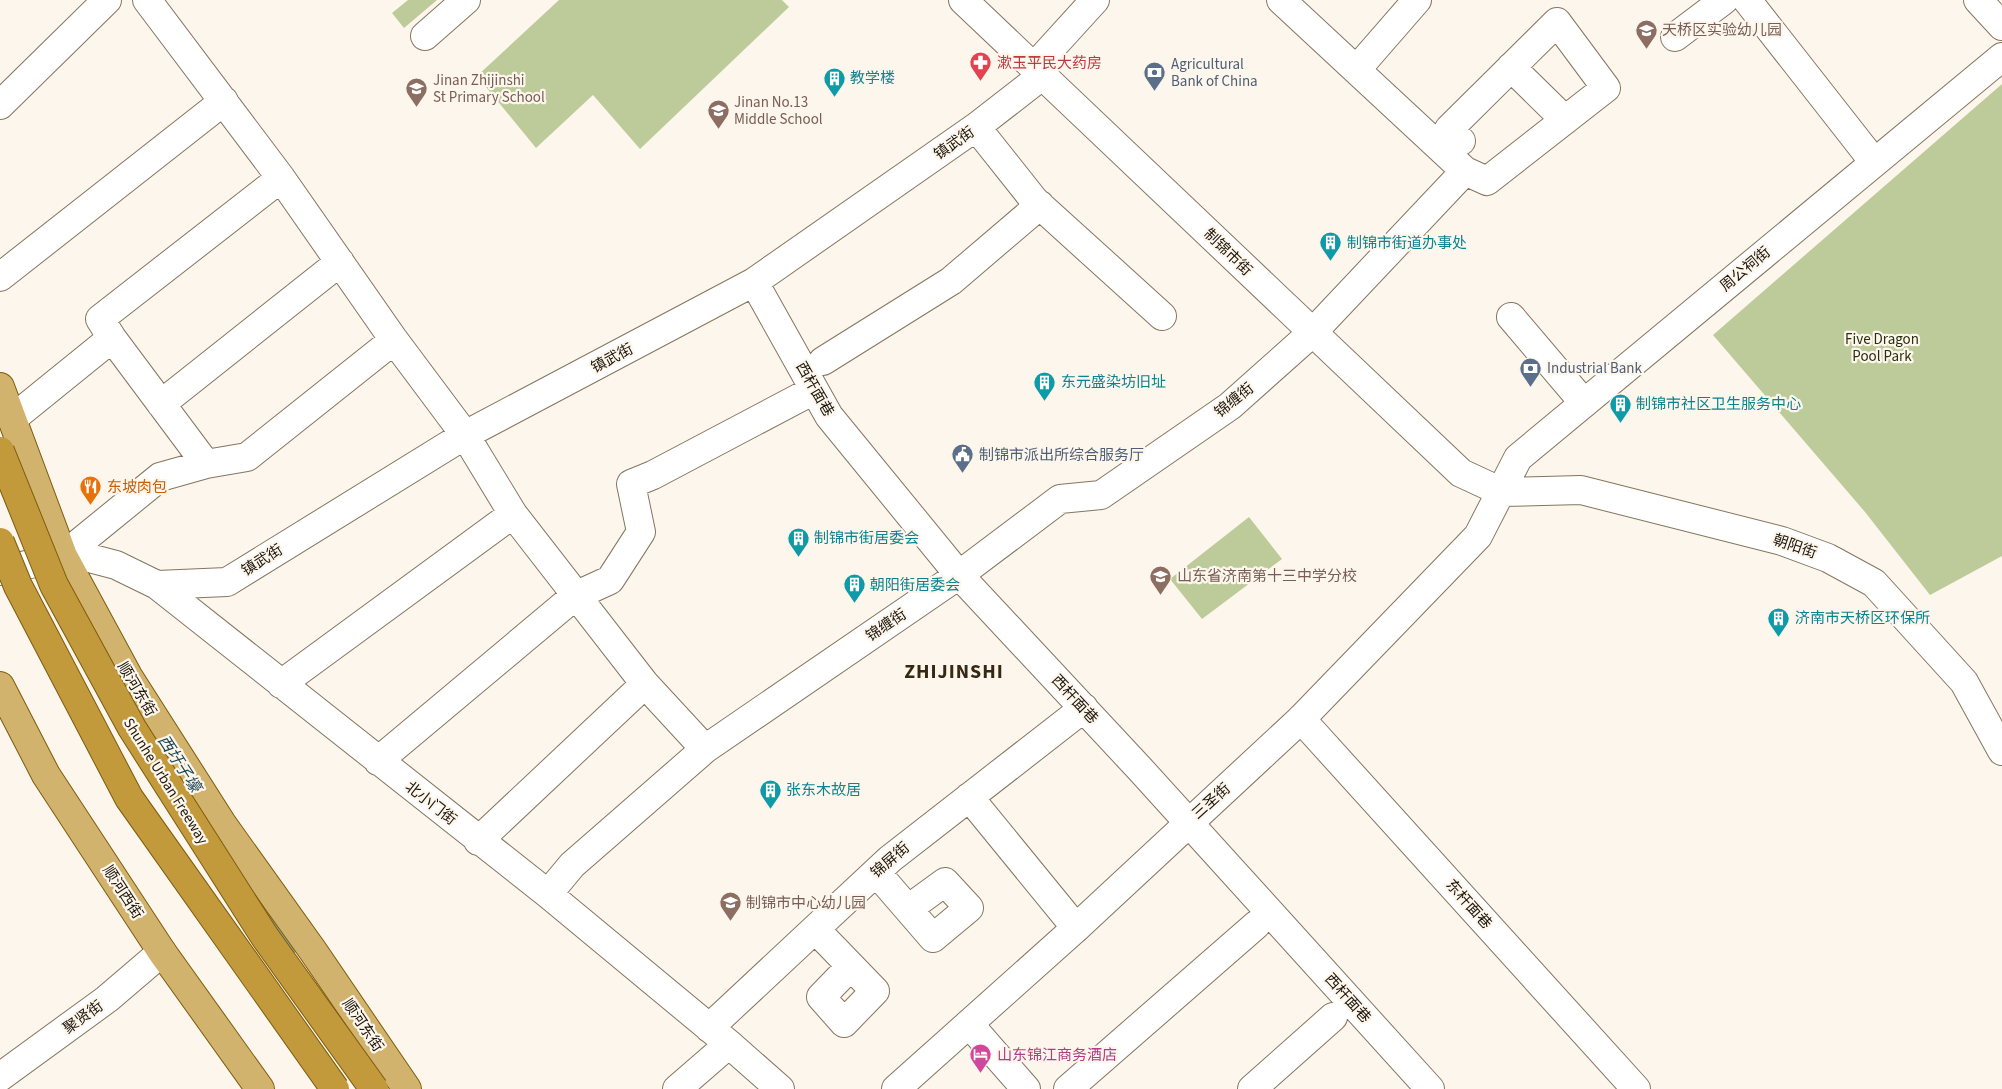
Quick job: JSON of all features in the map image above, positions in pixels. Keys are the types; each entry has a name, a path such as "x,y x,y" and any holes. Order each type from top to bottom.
{"highway":[{"name":"Shunhe Urban Freeway","path":"0,450 54,585 132,728 265,937 374,1089"},
{"path":"0,542 18,586 129,798 335,1089"}],"main road":[{"name":"顺河东街","path":"0,387 63,556 128,676 218,816 407,1089"},
{"name":"顺河西街","path":"0,686 46,776 162,952 260,1089"}],"street":[{"path":"0,105 107,0"},
{"path":"147,0 281,178 394,340 465,435 513,514 645,684 705,749"},
{"path":"425,36 466,0"},
{"name":"制锦市街","path":"962,0 1461,473 1502,492"},
{"name":"镇武街","path":"157,585 227,582 465,435 754,282 976,127 1038,71 1095,0"},
{"path":"1357,69 1417,0"},
{"path":"1675,37 1724,0"},
{"path":"1747,0 1874,162"},
{"path":"1978,0 2002,26"},
{"path":"1283,1 1465,172 1487,181 1606,88 1557,22 1449,129 1461,141"},
{"name":"周公祠街","path":"1502,492 1518,458 2002,56"},
{"path":"1511,67 1565,120"},
{"path":"0,277 224,101"},
{"path":"976,127 1040,205 1162,316"},
{"name":"锦缠街","path":"548,894 572,865 705,749 959,575 1060,499 1101,495 1230,406 1312,332 1465,172"},
{"path":"206,464 100,320 281,178"},
{"path":"823,361 951,281 1040,205"},
{"path":"161,404 340,262"},
{"name":"西杆面巷","path":"754,282 829,416 959,575 1084,708 1430,1089"},
{"path":"1512,317 1584,403"},
{"path":"12,419 112,338"},
{"path":"0,571 63,556 160,477 206,464 247,457 394,340"},
{"path":"378,761 575,596 610,580 641,532 630,484 653,474 814,390"},
{"name":"朝阳街","path":"1502,492 1581,490 1782,541 1828,558 1874,583 1964,682 2002,751"},
{"name":"三圣街","path":"896,1089 1076,928 1301,719 1478,536 1502,492"},
{"path":"282,684 513,514"},
{"name":"北小门街","path":"63,556 74,554 116,565 157,585 548,894 780,1089"},
{"path":"478,840 645,684"},
{"name":"锦屏街","path":"677,1089 719,1036 815,929 876,872 1084,708"},
{"name":"东杆面巷","path":"1301,719 1636,1089"},
{"path":"969,797 1076,928"},
{"path":"876,872 908,909"},
{"path":"1068,1089 1256,925"},
{"path":"815,929 851,966"},
{"name":"聚贤街","path":"0,1077 108,999 162,952"},
{"path":"1252,1089 1334,1017"},
{"path":"970,1024 1026,1089"}],"green space":[{"path":"408,0 437,0 404,28 392,13"},
{"path":"559,0 782,0 789,7 640,149 593,95 536,148 477,76"},
{"name":"Five Dragon Pool Park","path":"2002,84 2002,556 1930,595 1865,512 1713,335"},
{"path":"1249,517 1282,559 1202,619 1170,579"}],"waterway":[{"name":"西圩子壕","path":"268,917 292,951"}],"place":[{"name":"天桥区实验幼儿园","path":"1646,49"},
{"name":"漱玉平民大药房","path":"981,82"},
{"name":"Agricultural Bank of China","path":"1155,92"},
{"name":"教学楼","path":"834,97"},
{"name":"Jinan Zhijinshi St Primary School","path":"417,108"},
{"name":"Jinan No.13 Middle School","path":"718,130"},
{"name":"制锦市街道办事处","path":"1331,262"},
{"name":"Industrial Bank","path":"1531,387"},
{"name":"东元盛染坊旧址","path":"1045,401"},
{"name":"制锦市社区卫生服务中心","path":"1620,423"},
{"name":"制锦市派出所综合服务厅","path":"963,474"},
{"name":"东坡肉包","path":"91,506"},
{"name":"制锦市街居委会","path":"798,557"},
{"name":"山东省济南第十三中学分校","path":"1161,595"},
{"name":"朝阳街居委会","path":"854,604"},
{"name":"济南市天桥区环保所","path":"1779,637"},
{"name":"张东木故居","path":"770,809"},
{"name":"制锦市中心幼儿园","path":"730,922"},
{"name":"山东锦江商务酒店","path":"981,1074"}],"district":[{"name":"ZHIJINSHI","path":"954,671"}]}
